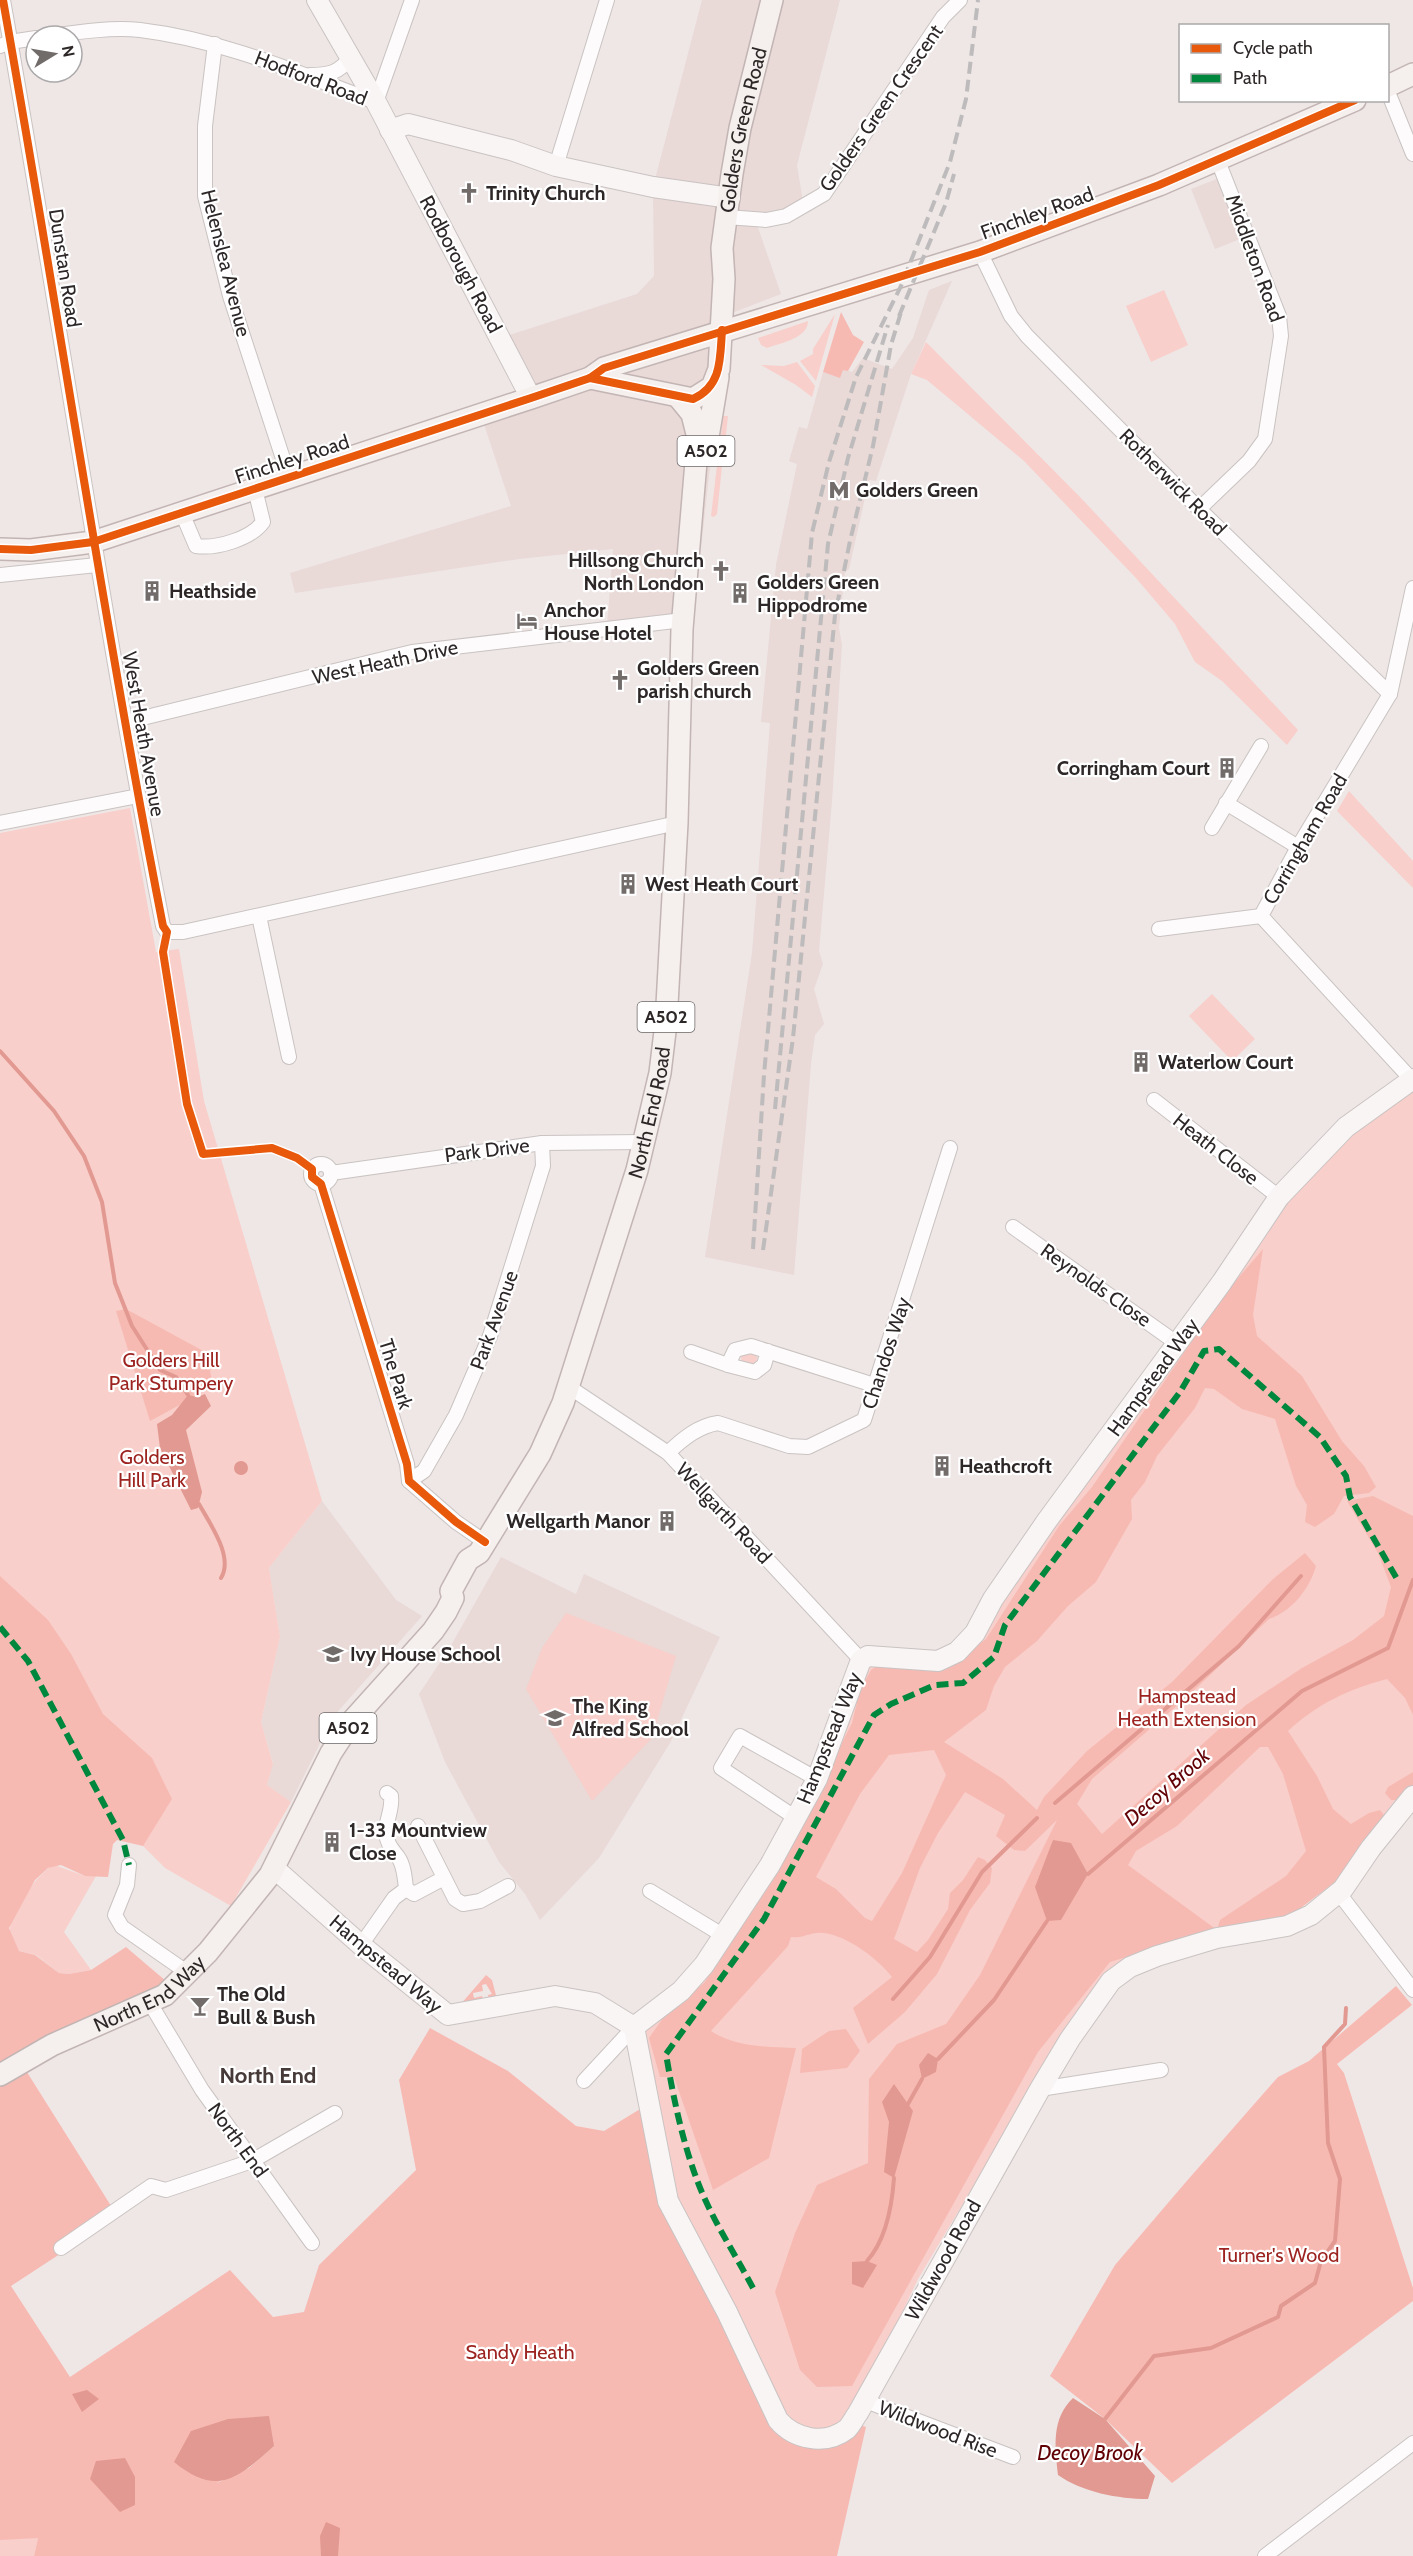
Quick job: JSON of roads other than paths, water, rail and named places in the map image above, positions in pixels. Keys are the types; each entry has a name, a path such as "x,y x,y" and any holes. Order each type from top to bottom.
{"main road":[{"name":"Golders Green Road","path":"682,345 709,317 721,261 740,128 772,0"},
{"path":"1389,86 1413,74"},
{"name":"Finchley Road","path":"0,549 31,550 93,542 590,378 604,368 980,252 1218,161 1350,102"},
{"name":"Golders Green Road","path":"721,261 724,279 722,330"},
{"name":"A502","path":"719,369 722,330"},
{"path":"679,398 693,399 702,395 712,387 719,369 705,356 682,345"},
{"path":"658,390 649,377 649,368 652,359 659,352"},
{"name":"North End Road","path":"272,1872 331,1753 347,1729 433,1630 453,1598 451,1591 468,1560 482,1547 540,1454 569,1387 644,1142 660,1073 666,1023 683,620 692,533 719,369"},
{"name":"Finchley Road","path":"590,378 658,390 679,398"},
{"name":"North End Road","path":"679,398 688,407 696,423 699,438 695,463 692,533"},
{"name":"North End Way","path":"0,2075 52,2045 165,1995 188,1972 272,1872"}],"street":[{"name":"Dunstan Road","path":"3,0 5,44 93,542"},
{"path":"317,0 376,102"},
{"path":"376,102 412,0"},
{"path":"556,166 608,0"},
{"name":"Golders Green Crescent","path":"728,207 766,220 786,216 824,194 943,17 960,0"},
{"name":"Hodford Road","path":"84,31 138,30 215,44 376,102 390,130"},
{"path":"5,44 24,40"},
{"name":"Helenslea Avenue","path":"215,44 205,126 205,196 230,296 289,477"},
{"path":"305,75 334,73 342,69 350,58"},
{"path":"1389,94 1413,154"},
{"path":"390,130 408,124 511,150 556,166 654,187 728,207"},
{"name":"Rodborough Road","path":"390,130 531,398"},
{"name":"Middleton Road","path":"1199,509 1249,461 1265,439 1281,336 1279,316 1218,161"},
{"name":"Rotherwick Road","path":"980,252 1011,316 1027,336 1199,509 1390,694"},
{"path":"183,513 196,546 208,548 256,532 263,522 255,489"},
{"name":"West Heath Avenue","path":"93,542 138,796 163,926 167,932 183,932 258,916 676,823"},
{"path":"0,575 97,565"},
{"name":"Corringham Road","path":"1412,1079 1261,916 1298,847 1390,694 1413,588"},
{"name":"West Heath Drive","path":"126,722 412,652 683,620"},
{"path":"1212,828 1261,746"},
{"path":"0,824 138,796"},
{"path":"1226,803 1298,847"},
{"path":"258,916 290,1057"},
{"path":"1159,930 1261,916"},
{"name":"Hampstead Way","path":"272,1872 448,2015 555,1995 595,2004 621,2016 634,2027 681,1991 704,1965 770,1865 817,1779 841,1718 856,1668 861,1660 868,1656 938,1661 949,1658 966,1644 993,1599 1045,1524 1178,1344 1278,1197 1346,1127 1412,1079"},
{"name":"Heath Close","path":"1154,1100 1278,1197"},
{"name":"Park Drive","path":"327,1178 542,1143 644,1142"},
{"name":"Park Avenue","path":"409,1481 424,1471 456,1415 490,1336 543,1166 542,1143"},
{"name":"Chandos Way","path":"668,1453 696,1431 707,1425 718,1423 789,1446 808,1447 864,1420 950,1148"},
{"name":"The Park","path":"312,1169 312,1177 327,1178 409,1481"},
{"name":"Reynolds Close","path":"1013,1227 1178,1344"},
{"path":"728,1365 735,1350 741,1346 751,1346 874,1385"},
{"path":"691,1352 755,1372 764,1365 768,1351"},
{"name":"Wellgarth Road","path":"569,1387 668,1453 861,1660"},
{"path":"409,1481 482,1547"},
{"path":"796,1818 721,1768 741,1736 817,1779"},
{"path":"387,1793 391,1796 392,1804 386,1831 391,1851 399,1858 406,1889 414,1894 444,1878"},
{"name":"Wildwood Road","path":"634,2027 668,2200 727,2312 778,2420 788,2433 801,2437 813,2439 832,2436 847,2428 1040,2089 1070,2039 1111,1981 1130,1967 1157,1956 1217,1938 1287,1926 1311,1915 1338,1892 1411,1801"},
{"path":"418,1826 455,1899 463,1904 480,1901 508,1886"},
{"path":"129,1865 127,1885 115,1915 116,1920 122,1927 188,1972"},
{"path":"361,1945 394,1898 406,1889"},
{"path":"650,1891 724,1936"},
{"path":"1338,1892 1413,1990"},
{"name":"North End","path":"150,2003 202,2090 312,2243"},
{"path":"584,2081 634,2027"},
{"path":"1040,2089 1161,2070"},
{"path":"61,2248 151,2186 166,2190 252,2161 335,2113"},
{"name":"Wildwood Rise","path":"862,2400 1013,2457"},
{"path":"1265,2556 1413,2443"}],"water":[{"path":"205,1394 211,1406 186,1430 202,1492 198,1508 191,1510 160,1448 157,1424 172,1415 188,1395 197,1397"},
{"path":"238,1461 244,1461 248,1468 244,1475 238,1475 234,1471 234,1465"},
{"name":"Decoy Brook","path":"1053,1840 1071,1843 1088,1874 1061,1920 1047,1921 1035,1887"},
{"path":"928,2053 938,2059 936,2072 922,2079 919,2065"},
{"path":"894,2084 913,2111 894,2178 884,2172 889,2122 882,2102"},
{"path":"867,2261 877,2265 863,2288 852,2284 852,2262"},
{"path":"87,2390 99,2399 82,2412 72,2394"},
{"name":"Decoy Brook","path":"1073,2398 1105,2419 1155,2476 1148,2499 1125,2498 1089,2490 1058,2475 1056,2434 1061,2415"},
{"path":"269,2416 274,2446 237,2475 226,2480 203,2479 189,2473 174,2462 191,2431 228,2419"},
{"path":"125,2458 135,2477 135,2505 120,2512 90,2479 96,2461"},
{"path":"326,2522 340,2528 338,2556 321,2556 320,2536"}],"waterway":[{"path":"0,1051 54,1111 84,1156 102,1202 115,1283 132,1326 160,1370 176,1377 188,1395"},
{"path":"199,1504 223,1551 225,1560 221,1578"},
{"path":"1055,1803 1239,1646 1301,1576"},
{"name":"Decoy Brook","path":"1088,1874 1302,1691 1388,1648 1413,1580"},
{"path":"893,1999 930,1957 982,1872 1037,1818"},
{"name":"Decoy Brook","path":"938,2059 994,2000 1047,1921"},
{"name":"Decoy Brook","path":"1105,2419 1154,2356 1211,2348 1278,2317 1281,2306 1315,2283 1321,2261 1335,2241 1340,2179 1328,2143 1324,2047 1345,2024 1346,2008"},
{"name":"Decoy Brook","path":"908,2104 922,2079"},
{"name":"Decoy Brook","path":"867,2261 874,2253 887,2222 894,2178"}],"railway":[{"path":"753,1249 764,1075 812,533 829,462 856,377 901,286 950,162 966,99 978,0"},
{"path":"899,316 946,203 954,174"},
{"path":"763,1250 793,1038 835,615 873,446 891,345 902,309"},
{"path":"775,1109 828,544 848,458 888,325"}],"place":[{"name":"Trinity Church","path":"469,193"},
{"name":"Golders Green","path":"839,490"},
{"name":"Hillsong Church North London","path":"721,571"},
{"name":"Heathside","path":"152,591"},
{"name":"Golders Green Hippodrome","path":"740,593"},
{"name":"Anchor House Hotel","path":"527,621"},
{"name":"Golders Green parish church","path":"620,680"},
{"name":"Corringham Court","path":"1227,768"},
{"name":"West Heath Court","path":"628,884"},
{"name":"Waterlow Court","path":"1141,1062"},
{"name":"Heathcroft","path":"942,1466"},
{"name":"Wellgarth Manor","path":"667,1521"},
{"name":"Ivy House School","path":"333,1654"},
{"name":"The King Alfred School","path":"555,1718"},
{"name":"1-33 Mountview Close","path":"332,1842"},
{"name":"The Old Bull & Bush","path":"200,2006"}],"district":[{"name":"North End","path":"268,2075"}],"park label":[{"name":"Golders Hill Park Stumpery","path":"171,1372"},
{"name":"Golders Hill Park","path":"152,1468"},
{"name":"Hampstead Heath Extension","path":"1187,1708"},
{"name":"Turner's Wood","path":"1279,2255"},
{"name":"Sandy Heath","path":"520,2352"}]}
